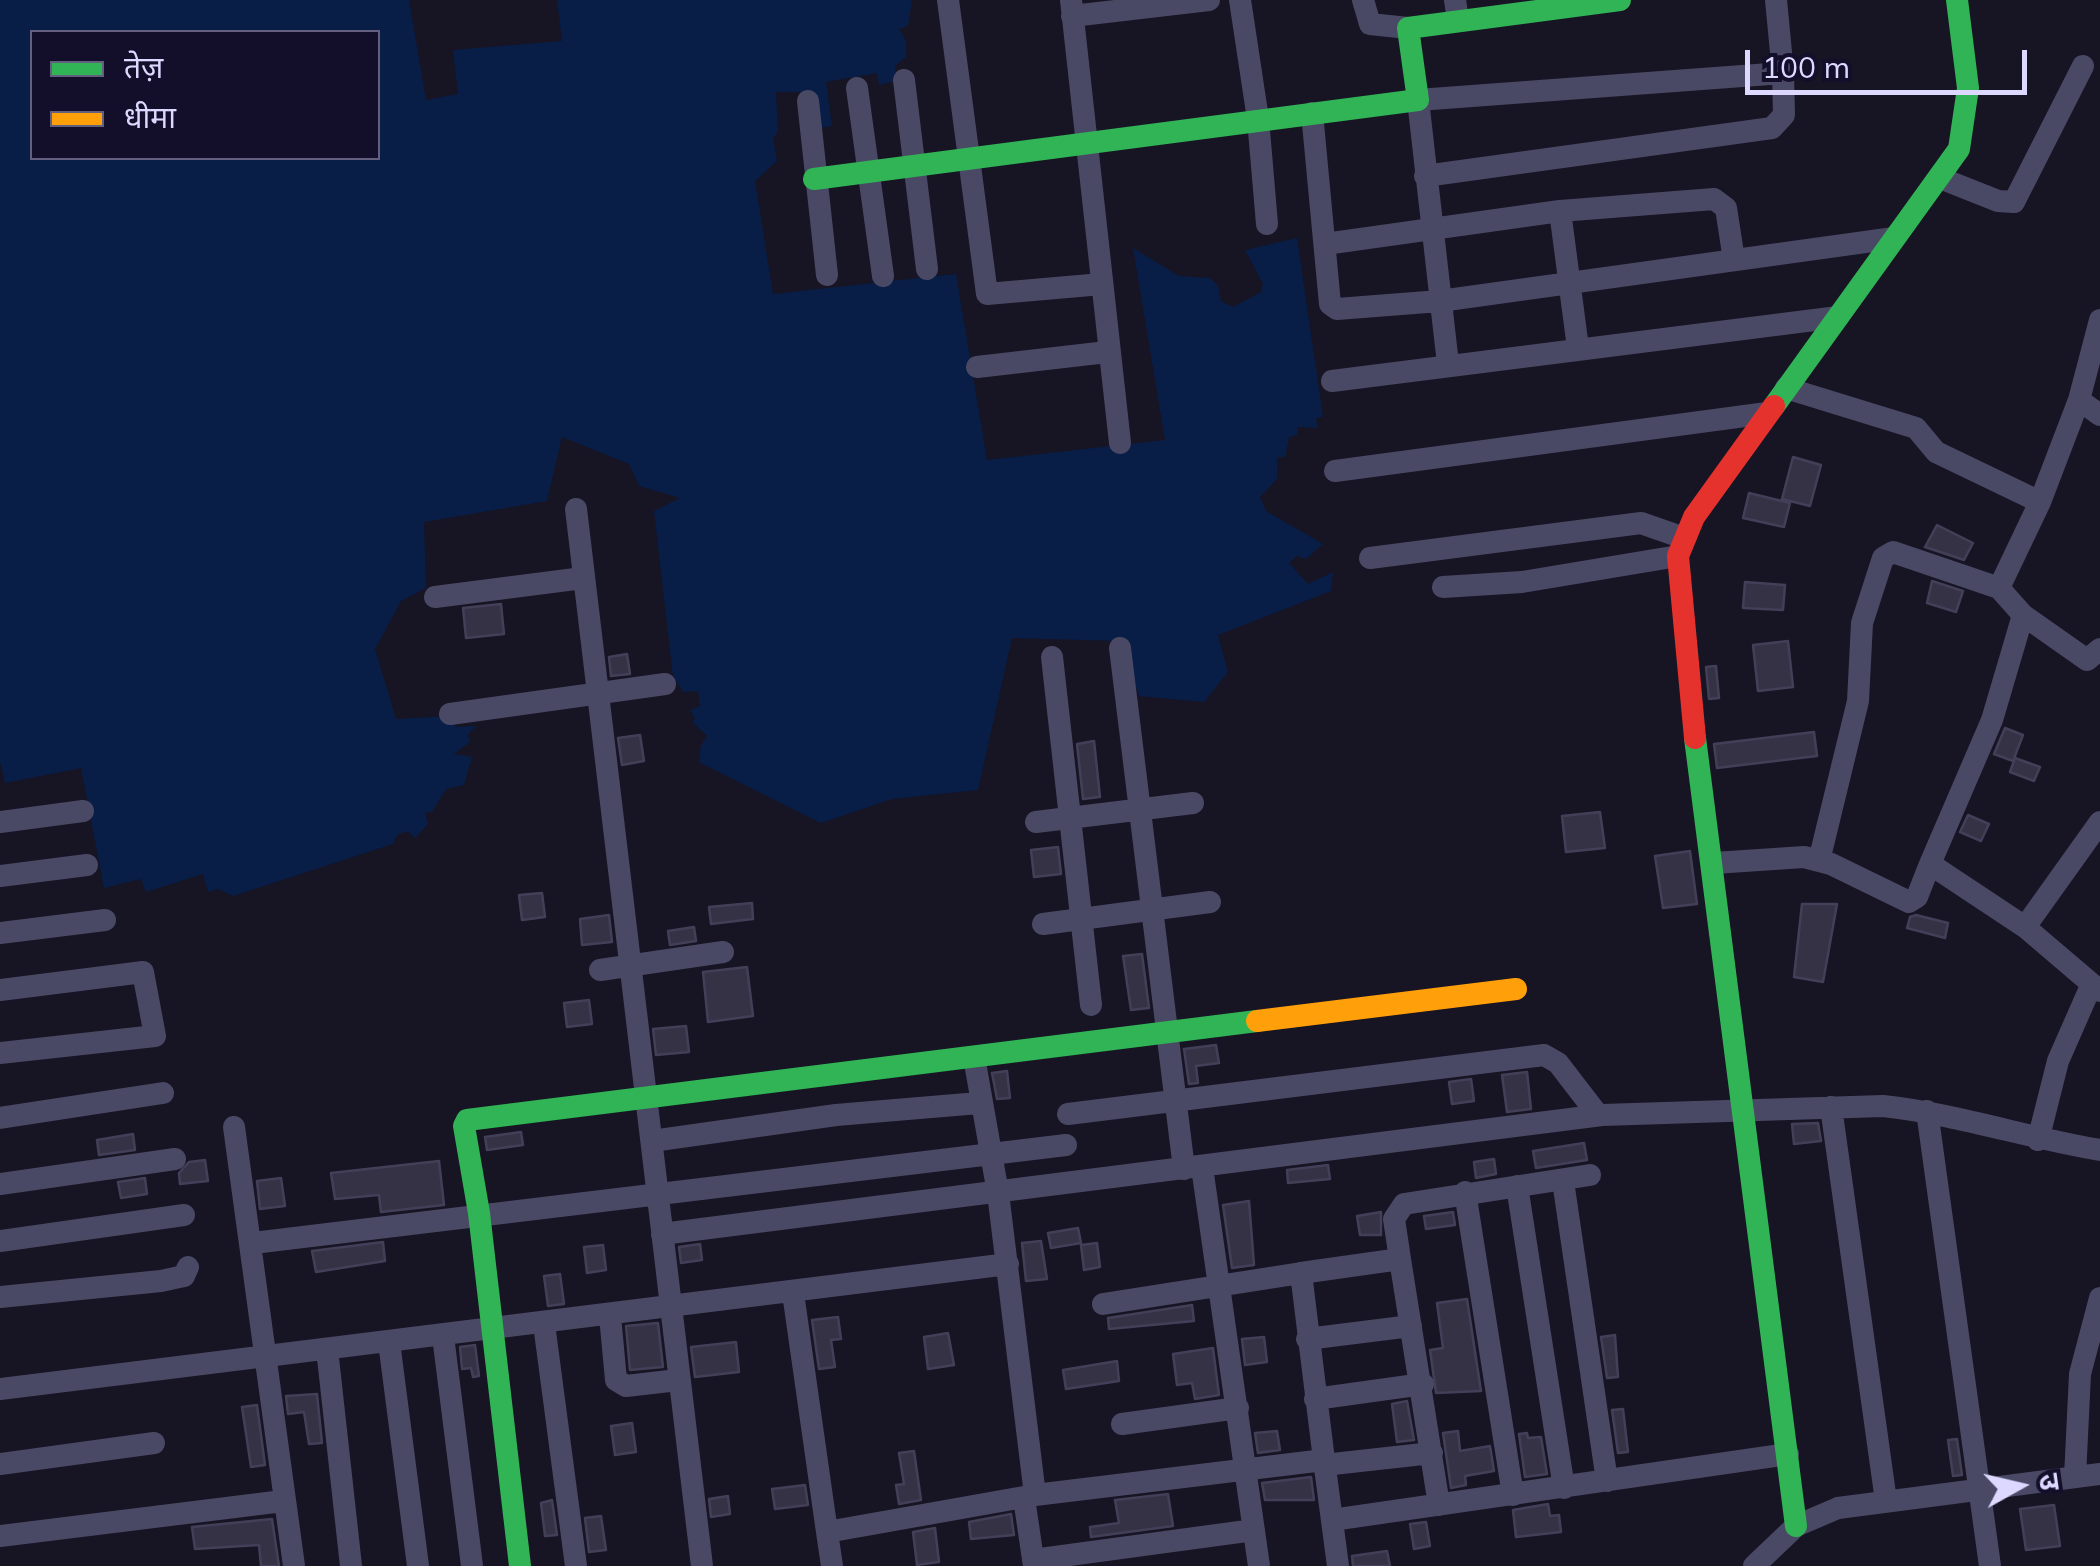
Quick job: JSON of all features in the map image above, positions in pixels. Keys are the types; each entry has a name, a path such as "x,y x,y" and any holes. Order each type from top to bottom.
{"street":[{"path":"948,0 988,294 996,297 1102,284"},
{"path":"1120,443 1072,8 1209,0"},
{"path":"1240,0 1258,120 1267,224"},
{"path":"1363,0 1370,24 1408,28 1456,10 1620,0"},
{"path":"1425,176 1772,128 1784,115 1776,0"},
{"path":"1796,1526 1740,1109 1714,863 1690,710 1681,547 1768,413 1959,148 1968,88 1957,0"},
{"path":"1408,28 1448,364"},
{"path":"1940,178 1998,201 2014,202 2083,66"},
{"path":"814,179 1418,100 1783,73"},
{"path":"904,80 927,269"},
{"path":"857,88 882,276"},
{"path":"808,101 827,275"},
{"path":"1312,113 1330,304 1337,310 1440,300 1894,238"},
{"path":"1324,244 1560,210 1714,198 1726,208 1734,260"},
{"path":"1560,210 1578,348"},
{"path":"1332,381 1838,318"},
{"path":"1999,588 2040,502 2079,400 2100,320"},
{"path":"978,367 1107,352"},
{"path":"1786,388 1916,428 1936,452 2040,502"},
{"path":"2079,400 2100,415"},
{"path":"1335,471 1768,413"},
{"path":"576,509 702,1566"},
{"path":"1370,558 1641,523 1681,547"},
{"path":"1443,588 1522,582 1681,547"},
{"path":"1819,861 1858,701 1862,623 1886,554 1893,552 1999,588 2023,615 2087,660 2100,649"},
{"path":"435,597 583,578"},
{"path":"1714,863 1804,857 1909,902 1917,897 1992,720 2023,615"},
{"path":"1120,648 1176,1102 1193,1168 1238,1408 1259,1566"},
{"path":"1052,657 1091,1006"},
{"path":"450,714 665,684"},
{"path":"1036,822 1193,804"},
{"path":"0,822 84,811"},
{"path":"2025,927 2100,822"},
{"path":"1930,864 2025,927 2096,989 2058,1061 2038,1140"},
{"path":"0,876 87,865"},
{"path":"1043,924 1210,902"},
{"path":"0,933 106,920"},
{"path":"600,970 723,952"},
{"path":"0,990 143,972 155,1036 0,1053"},
{"path":"520,1566 479,1213 464,1126 467,1120 1516,989"},
{"path":"1068,1114 1544,1056 1558,1063 1598,1115"},
{"path":"974,1057 1008,1264 1033,1563 1254,1530"},
{"path":"0,1118 163,1094"},
{"path":"652,1140 836,1115 979,1103"},
{"path":"1831,1107 1886,1501"},
{"path":"662,1234 1598,1115 1831,1107 1927,1111 2038,1140 2100,1150"},
{"path":"1927,1111 1990,1566"},
{"path":"234,1127 253,1243 294,1566"},
{"path":"253,1243 1066,1145"},
{"path":"0,1184 175,1159"},
{"path":"1439,1506 1423,1384 1394,1219 1398,1208 1464,1192 1590,1175"},
{"path":"1563,1181 1607,1481"},
{"path":"1517,1186 1564,1488"},
{"path":"1464,1192 1512,1496"},
{"path":"0,1241 184,1215"},
{"path":"1103,1304 1400,1260"},
{"path":"0,1389 670,1309 1008,1264"},
{"path":"0,1297 161,1281 184,1276 188,1266"},
{"path":"1302,1274 1306,1339 1338,1566"},
{"path":"793,1292 832,1566"},
{"path":"2075,1478 2080,1374 2100,1298"},
{"path":"610,1316 616,1380 626,1386 678,1380"},
{"path":"544,1324 576,1566"},
{"path":"1306,1339 1411,1326"},
{"path":"443,1336 472,1566"},
{"path":"388,1342 418,1566"},
{"path":"327,1349 350,1566"},
{"path":"1315,1399 1423,1384"},
{"path":"1122,1424 1238,1408"},
{"path":"0,1464 154,1443"},
{"path":"827,1532 1030,1496 1432,1453"},
{"path":"1332,1520 1788,1454"},
{"path":"1754,1566 1796,1526 1838,1508 2100,1474"},
{"path":"0,1536 283,1502"}],"water":[{"path":"0,0 409,0 426,100 458,94 453,50 562,41 557,0 912,0 908,26 899,29 906,41 906,57 895,66 895,81 879,85 877,73 826,82 832,126 807,130 801,92 776,92 778,132 773,138 777,161 755,181 773,294 956,274 987,460 1165,440 1133,248 1179,276 1210,278 1218,286 1221,301 1233,307 1261,292 1263,284 1245,250 1297,238 1323,417 1316,418 1318,428 1298,427 1297,435 1289,437 1285,457 1277,457 1277,479 1260,497 1266,511 1323,544 1306,559 1297,556 1289,563 1308,584 1333,572 1331,591 1218,635 1228,672 1204,702 1139,696 1122,641 1012,638 978,790 892,799 821,823 699,762 701,745 707,736 692,722 695,718 690,710 700,706 698,691 683,692 673,676 654,511 680,498 639,486 629,464 562,437 547,501 424,522 426,588 401,601 375,649 396,719 451,716 456,727 477,726 468,734 470,742 454,754 472,757 464,785 446,789 432,812 425,812 428,824 415,838 407,831 397,835 393,844 233,896 218,889 208,892 203,874 146,892 141,879 104,888 81,768 5,783 0,762"}],"building":[{"path":"1793,457 1821,465 1810,506 1782,499"},
{"path":"1749,493 1790,503 1784,527 1743,518"},
{"path":"1937,525 1973,543 1964,560 1925,547"},
{"path":"1932,581 1963,591 1956,612 1927,603"},
{"path":"1745,582 1785,585 1783,610 1743,608"},
{"path":"501,604 504,634 466,638 463,608"},
{"path":"1788,641 1793,687 1758,691 1753,645"},
{"path":"627,654 630,674 611,676 609,657"},
{"path":"1716,666 1719,698 1709,699 1706,667"},
{"path":"2005,728 2023,735 2013,761 1994,754"},
{"path":"1814,732 1817,756 1717,768 1714,744"},
{"path":"640,735 644,761 622,765 618,738"},
{"path":"1094,741 1100,797 1083,799 1077,744"},
{"path":"2015,758 2040,767 2034,781 2010,772"},
{"path":"1600,812 1605,848 1566,852 1562,816"},
{"path":"1968,815 1989,824 1981,841 1960,832"},
{"path":"1058,847 1061,874 1034,877 1031,850"},
{"path":"1690,851 1697,904 1663,908 1655,856"},
{"path":"542,893 545,917 522,920 519,895"},
{"path":"752,903 753,919 711,924 709,907"},
{"path":"1802,904 1837,904 1823,982 1794,977"},
{"path":"609,915 612,942 582,945 580,919"},
{"path":"1910,917 1948,923 1945,938 1907,928"},
{"path":"694,927 696,941 670,945 668,931"},
{"path":"1142,954 1149,1008 1131,1010 1123,956"},
{"path":"747,967 753,1016 708,1022 703,972"},
{"path":"589,1000 592,1024 567,1027 564,1003"},
{"path":"686,1026 689,1052 656,1055 653,1029"},
{"path":"1216,1045 1219,1063 1196,1066 1198,1083 1189,1084 1184,1049"},
{"path":"1007,1071 1010,1098 997,1099 992,1073"},
{"path":"1527,1072 1531,1109 1507,1112 1502,1075"},
{"path":"1471,1079 1474,1101 1452,1104 1449,1082"},
{"path":"1818,1123 1821,1141 1794,1144 1792,1124"},
{"path":"521,1132 523,1145 487,1150 485,1137"},
{"path":"133,1134 135,1150 99,1155 97,1140"},
{"path":"1584,1143 1587,1160 1536,1168 1533,1151"},
{"path":"1494,1159 1496,1174 1476,1178 1474,1162"},
{"path":"205,1160 208,1181 180,1184 179,1173 189,1162"},
{"path":"439,1161 444,1205 381,1212 379,1195 335,1199 331,1173"},
{"path":"1328,1165 1330,1179 1288,1183 1287,1170"},
{"path":"145,1178 147,1194 121,1198 118,1182"},
{"path":"281,1178 285,1206 260,1209 257,1181"},
{"path":"1249,1201 1254,1265 1232,1268 1223,1205"},
{"path":"1381,1212 1381,1235 1360,1235 1357,1216"},
{"path":"1453,1212 1455,1225 1426,1229 1424,1216"},
{"path":"1078,1228 1081,1243 1051,1248 1048,1233"},
{"path":"1041,1241 1047,1279 1026,1281 1022,1243"},
{"path":"383,1242 385,1261 316,1272 312,1251"},
{"path":"1097,1243 1100,1267 1084,1270 1081,1245"},
{"path":"700,1244 702,1260 681,1263 679,1247"},
{"path":"603,1245 606,1270 587,1273 584,1247"},
{"path":"560,1274 564,1304 548,1306 544,1276"},
{"path":"1467,1299 1481,1391 1436,1393 1430,1350 1443,1348 1437,1303"},
{"path":"1192,1305 1194,1321 1109,1329 1108,1318"},
{"path":"838,1317 841,1339 831,1340 835,1367 819,1369 812,1320"},
{"path":"658,1323 663,1367 630,1370 626,1326"},
{"path":"948,1333 954,1365 928,1369 924,1337"},
{"path":"1615,1335 1618,1377 1607,1378 1601,1337"},
{"path":"1264,1337 1267,1362 1245,1365 1242,1339"},
{"path":"736,1342 739,1372 695,1377 691,1347"},
{"path":"475,1345 479,1376 473,1377 471,1368 462,1369 460,1347"},
{"path":"1213,1348 1219,1395 1195,1399 1192,1383 1177,1385 1173,1354"},
{"path":"1117,1361 1119,1381 1066,1389 1063,1370"},
{"path":"317,1394 322,1443 309,1444 304,1412 288,1414 286,1396"},
{"path":"1407,1401 1414,1440 1397,1442 1392,1404"},
{"path":"257,1405 265,1465 251,1467 242,1407"},
{"path":"1623,1409 1628,1452 1618,1453 1612,1410"},
{"path":"632,1423 636,1452 615,1455 611,1426"},
{"path":"1277,1431 1280,1450 1258,1453 1255,1433"},
{"path":"1458,1431 1460,1451 1490,1446 1494,1471 1465,1476 1466,1485 1451,1488 1443,1433"},
{"path":"1527,1433 1528,1438 1541,1437 1547,1474 1525,1477 1519,1434"},
{"path":"1957,1439 1962,1475 1953,1476 1948,1440"},
{"path":"914,1451 921,1500 899,1504 896,1485 904,1484 899,1453"},
{"path":"1311,1477 1314,1500 1265,1500 1262,1483"},
{"path":"805,1485 808,1505 775,1509 772,1489"},
{"path":"1168,1494 1173,1526 1091,1537 1090,1527 1119,1523 1115,1500"},
{"path":"728,1496 730,1514 711,1517 709,1499"},
{"path":"552,1500 557,1535 545,1536 541,1503"},
{"path":"1548,1504 1550,1516 1559,1515 1561,1532 1516,1537 1513,1510"},
{"path":"2054,1505 2060,1546 2026,1550 2020,1509"},
{"path":"1011,1514 1014,1535 971,1539 969,1522"},
{"path":"601,1516 606,1550 589,1552 585,1518"},
{"path":"272,1519 279,1566 261,1566 259,1545 195,1549 192,1527"},
{"path":"1426,1522 1430,1546 1414,1549 1410,1524"},
{"path":"935,1528 939,1562 917,1565 913,1532"},
{"path":"1387,1551 1390,1566 1353,1566 1352,1556"}],"traffic: fast":[{"path":"814,179 1418,100 1408,28 1620,0"},
{"path":"1774,406 1959,149 1968,88 1957,0"},
{"path":"1695,738 1796,1526"},
{"path":"520,1566 479,1213 464,1126 467,1120 1257,1021"}],"traffic: slow":[{"path":"1257,1021 1516,989"}],"traffic: jam":[{"path":"1695,738 1678,556 1694,517 1774,406"}]}
